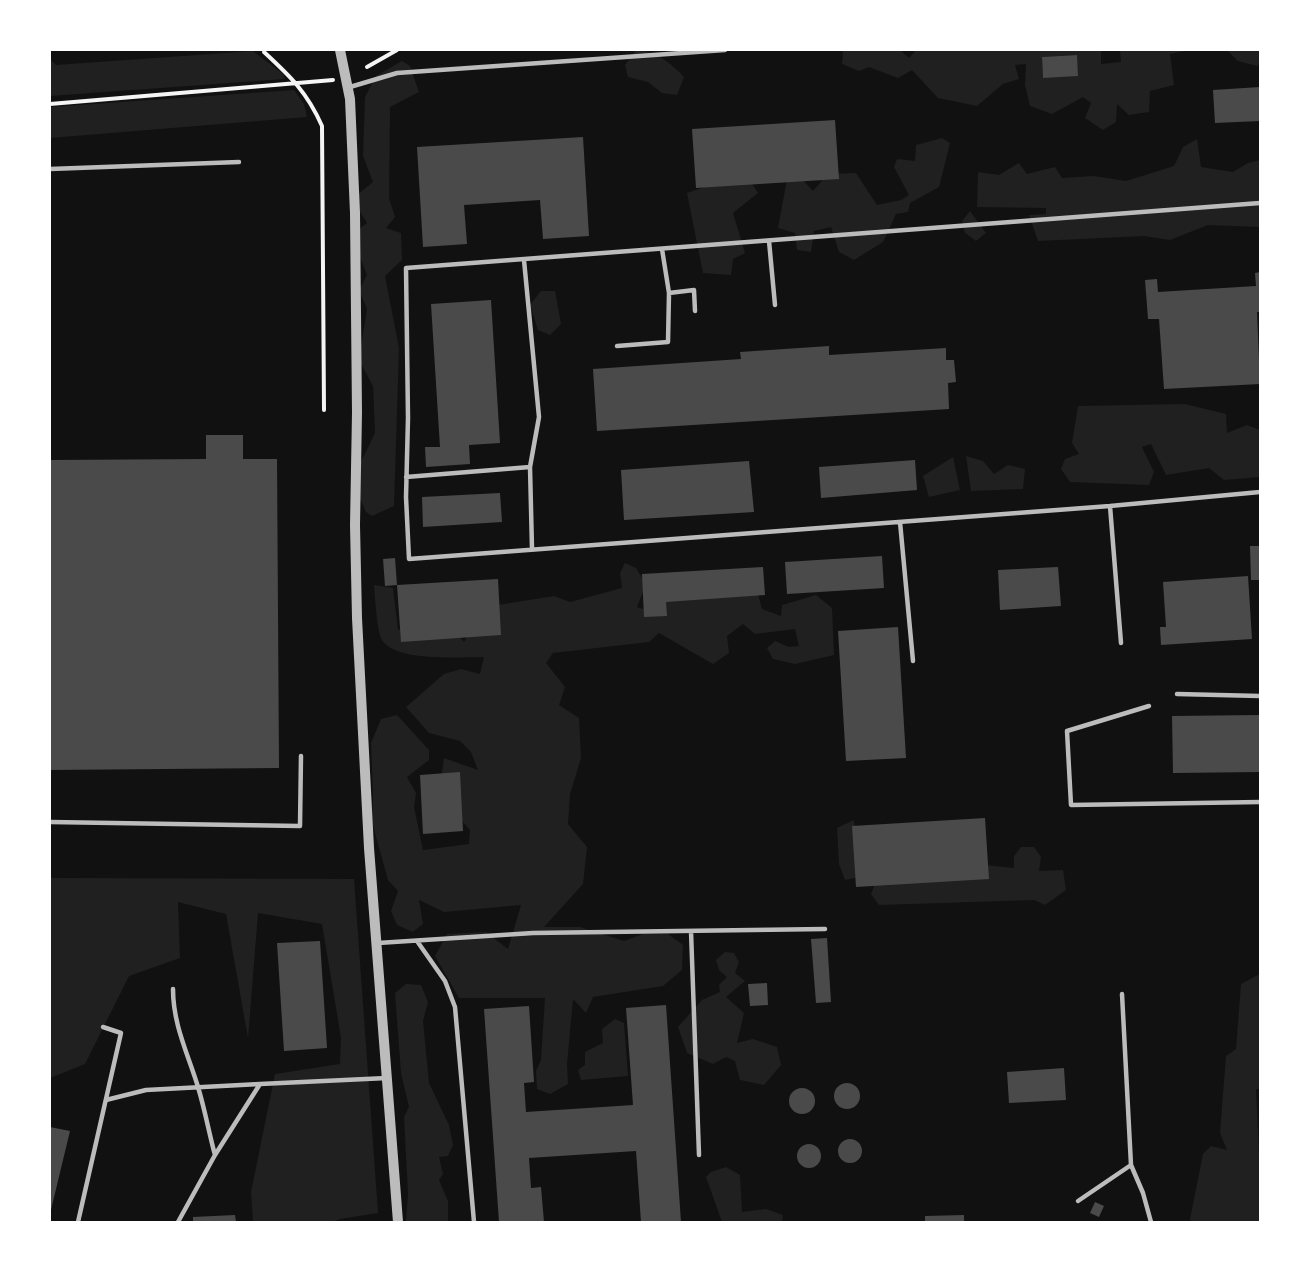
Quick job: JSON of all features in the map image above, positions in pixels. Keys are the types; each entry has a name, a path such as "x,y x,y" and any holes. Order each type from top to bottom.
{"street":[{"path":"340,50 348,83 355,213 357,618 369,848 398,1222"}],"lane":[{"path":"348,83 397,73 725,50"},
{"path":"50,169 239,162"},
{"path":"1260,203 406,268 408,418 406,477 410,559 1110,506 1260,492"},
{"path":"770,241 775,305"},
{"path":"617,345 668,342 669,293 662,249"},
{"path":"525,260 539,417 530,467 532,549"},
{"path":"669,293 694,290 695,311"},
{"path":"406,477 530,467"},
{"path":"1110,506 1121,643"},
{"path":"900,522 914,661"},
{"path":"1177,694 1260,696"},
{"path":"1149,706 1067,731 1071,805 1260,802"},
{"path":"50,822 300,826 301,756"},
{"path":"378,943 533,933 825,929"},
{"path":"691,931 699,1155"},
{"path":"417,940 445,981 455,1006 474,1222"},
{"path":"173,989 173,1009 181,1040 198,1087 215,1155"},
{"path":"1122,994 1131,1165 1152,1222"},
{"path":"78,1222 121,1033 103,1027"},
{"path":"106,1100 146,1090 387,1078"},
{"path":"178,1222 215,1155 260,1084"},
{"path":"1078,1201 1131,1165"}],"path":[{"path":"50,104 297,83 348,83 397,50"},
{"path":"264,52 297,83 322,126 324,410"}],"shaded area":[{"path":"636,50 650,52 663,59 684,77 677,95 662,93 648,82 628,77 625,65"},
{"path":"843,50 900,50 909,58 916,50 1101,50 1101,64 1121,62 1120,50 1189,50 1170,54 1174,85 1150,91 1149,112 1129,115 1117,104 1116,122 1103,130 1085,118 1091,103 1083,97 1052,114 1030,106 1025,85 1026,64 1015,65 1019,79 1003,84 977,106 938,98 912,70 898,78 869,67 859,71 842,64","holes":["1076,55 1078,76 1043,77 1042,57"]},
{"path":"1227,50 1260,50 1260,63 1257,66 1238,61"},
{"path":"253,51 283,74 285,79 50,96 50,59 56,65"},
{"path":"402,61 410,66 419,92 390,107 389,198 395,217 386,228 401,233 402,260 385,276 399,348 394,506 372,516 366,512 352,480 375,433 373,386 359,360 367,309 359,290 367,275 351,235 367,223 352,199 373,182 363,156 365,97 376,76"},
{"path":"294,90 304,104 307,117 50,138 50,107"},
{"path":"942,138 950,143 939,187 910,203 908,212 896,214 883,242 854,260 839,252 831,227 814,231 811,252 797,250 795,233 778,228 787,179 798,175 813,191 828,174 856,173 877,205 901,200 909,195 894,167 897,159 915,161 916,145"},
{"path":"1197,139 1201,167 1233,172 1248,163 1260,160 1260,227 1208,225 1170,240 1144,236 1038,241 1029,215 1046,214 1046,208 977,207 978,172 999,175 1019,163 1027,174 1055,167 1062,178 1094,176 1126,181 1174,166 1183,147"},
{"path":"745,173 758,193 733,213 745,253 733,259 731,275 703,273 687,193"},
{"path":"970,211 986,233 976,241 965,233 962,221"},
{"path":"541,291 555,291 561,324 550,335 538,330 530,305"},
{"path":"1185,404 1226,414 1227,433 1247,425 1260,430 1260,477 1224,480 1209,468 1166,475 1151,444 1142,447 1154,472 1149,485 1070,482 1061,469 1065,459 1079,454 1072,443 1078,406"},
{"path":"966,456 983,461 994,474 1008,465 1025,469 1023,489 971,491"},
{"path":"953,457 960,490 929,497 923,476"},
{"path":"625,563 636,568 646,584 637,607 652,612 657,595 756,587 762,609 781,616 782,605 816,595 832,608 834,655 795,664 773,659 767,648 775,641 789,647 799,646 795,629 755,634 743,624 727,636 729,653 713,664 659,633 649,642 553,653 546,663 565,687 559,705 579,718 581,758 570,794 568,824 587,847 583,884 544,927 580,927 624,941 643,934 668,934 683,945 682,970 663,986 593,997 586,1013 573,999 567,1064 568,1084 550,1094 537,1089 536,1071 541,1060 545,998 459,998 435,956 447,934 486,932 508,949 521,905 444,912 419,900 423,924 413,932 397,925 391,911 398,891 388,880 372,822 371,743 381,719 397,715 429,750 429,760 407,777 416,793 414,807 423,850 469,844 470,830 439,795 444,758 478,770 471,752 460,741 429,733 406,707 444,674 461,669 480,674 484,657 429,657 400,652 389,647 380,636 374,585 393,588 398,630 434,622 448,627 464,642 485,607 554,596 570,602 622,588 620,573"},
{"path":"854,820 859,877 845,880 839,864 837,828"},
{"path":"1021,847 1034,847 1041,857 1039,871 1063,870 1066,890 1045,905 1034,900 879,905 871,894 879,873 975,864 1014,868 1014,856"},
{"path":"50,878 354,879 378,1213 332,1222 253,1222 251,1192 275,1074 340,1064 341,1038 322,924 258,913 248,1038 226,914 178,902 180,958 129,976 85,1064 50,1078"},
{"path":"725,952 734,953 739,962 735,973 745,981 726,997 744,1013 737,1043 753,1039 777,1047 781,1065 764,1085 740,1080 735,1061 726,1057 713,1064 687,1053 678,1027 702,1000 720,992 719,985 727,977 719,970 716,960"},
{"path":"1260,974 1260,1089 1256,1089 1260,1157 1260,1222 1191,1222 1203,1154 1211,1146 1227,1150 1220,1133 1226,1056 1236,1049 1241,984"},
{"path":"406,984 421,985 428,1002 423,1021 429,1083 449,1125 453,1145 448,1156 439,1157 443,1174 439,1180 448,1201 448,1222 406,1222 408,1193 404,1117 409,1107 401,1073 395,993"},
{"path":"615,1019 624,1023 628,1076 581,1080 578,1070 585,1065 585,1052 603,1043 602,1029"},
{"path":"726,1167 740,1175 742,1212 766,1209 783,1215 782,1222 722,1222 706,1177 711,1172"}],"building":[{"path":"1077,55 1078,76 1043,78 1042,57"},
{"path":"1260,87 1260,121 1215,123 1213,90"},
{"path":"835,120 839,179 696,188 692,129"},
{"path":"583,137 589,236 543,239 540,200 464,205 467,244 423,247 417,147"},
{"path":"1260,272 1260,312 1257,312 1260,384 1164,389 1159,319 1148,319 1145,280 1157,279 1158,292 1256,286 1255,273"},
{"path":"491,300 500,443 469,445 470,464 426,467 425,447 440,447 431,304"},
{"path":"829,346 829,355 946,348 946,360 954,360 956,382 948,383 949,409 597,431 593,369 741,359 740,352"},
{"path":"206,435 243,435 243,459 277,459 279,768 50,770 50,460 206,459"},
{"path":"915,460 917,490 821,498 819,467"},
{"path":"749,461 754,512 624,520 621,470"},
{"path":"500,493 502,522 423,527 422,497"},
{"path":"1250,546 1260,546 1260,580 1251,580"},
{"path":"882,556 884,588 787,594 785,562"},
{"path":"395,558 397,585 385,586 383,559"},
{"path":"763,567 765,595 666,602 667,616 644,617 642,574"},
{"path":"1058,567 1061,606 1000,610 998,570"},
{"path":"1248,576 1252,639 1161,645 1160,627 1166,627 1163,582"},
{"path":"498,579 501,635 401,642 397,585"},
{"path":"898,627 906,758 846,761 838,631"},
{"path":"1260,715 1260,772 1173,773 1172,716"},
{"path":"460,772 463,831 423,834 420,775"},
{"path":"985,818 989,879 856,887 852,826"},
{"path":"827,938 831,1002 816,1003 811,939"},
{"path":"320,941 327,1048 284,1051 277,943"},
{"path":"767,983 768,1005 750,1006 748,984"},
{"path":"666,1005 681,1222 641,1222 636,1151 529,1158 531,1188 541,1187 544,1222 499,1222 484,1009 529,1006 534,1082 524,1083 526,1112 633,1105 626,1008"},
{"path":"1064,1068 1066,1100 1009,1103 1007,1072"},
{"path":"847,1083 856,1087 860,1096 856,1105 847,1109 838,1105 834,1096 838,1087"},
{"path":"802,1088 811,1092 815,1101 811,1110 802,1114 793,1110 789,1101 793,1092"},
{"path":"50,1127 70,1131 50,1214"},
{"path":"850,1139 859,1142 862,1151 859,1160 850,1163 841,1160 838,1151 841,1142"},
{"path":"809,1144 818,1147 821,1156 818,1165 809,1168 800,1165 797,1156 800,1147"},
{"path":"1095,1202 1104,1206 1099,1217 1090,1213"},
{"path":"235,1215 236,1222 193,1222 193,1217"},
{"path":"964,1215 964,1222 925,1222 925,1216"}]}
